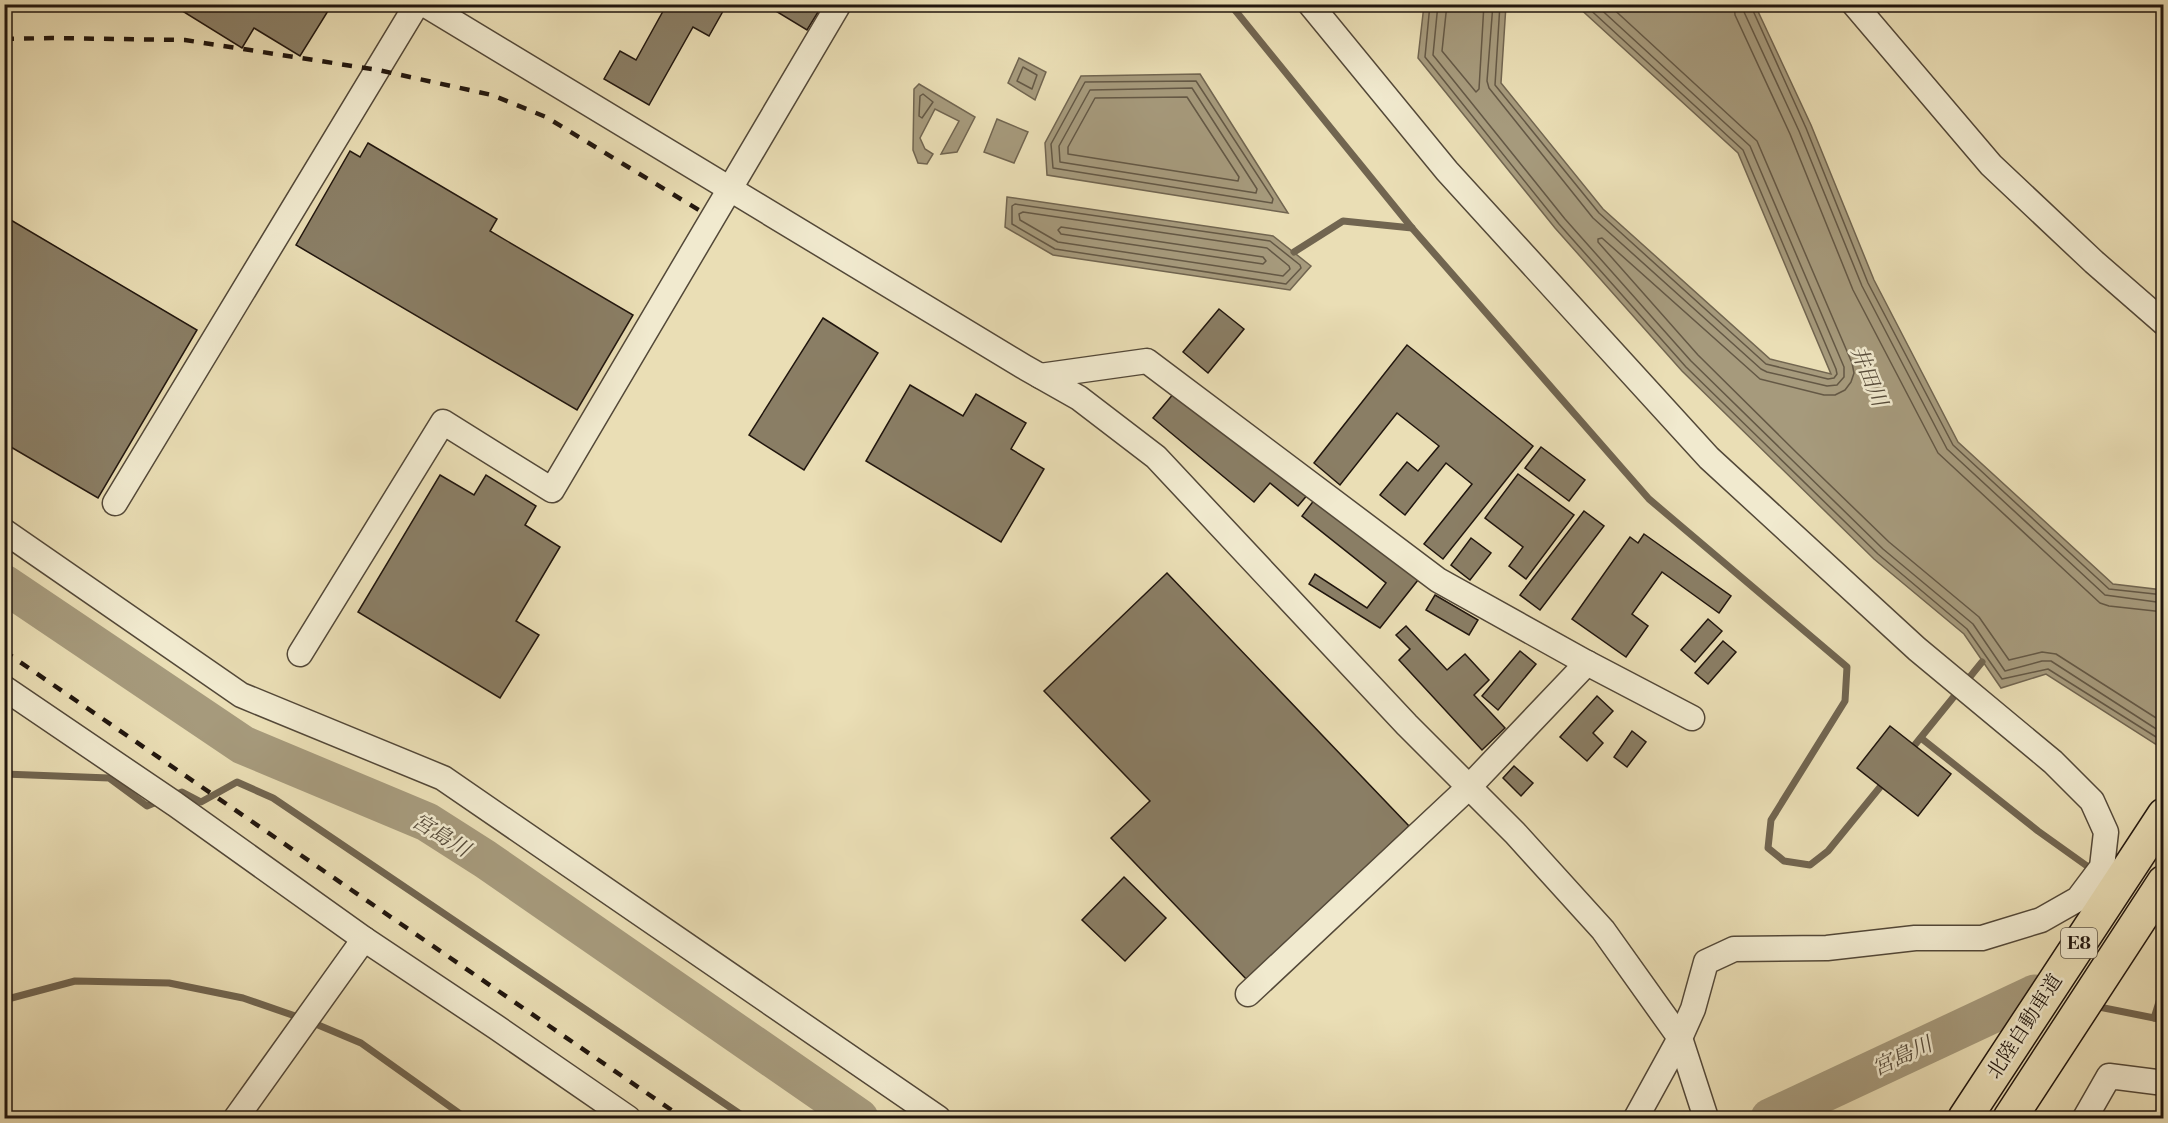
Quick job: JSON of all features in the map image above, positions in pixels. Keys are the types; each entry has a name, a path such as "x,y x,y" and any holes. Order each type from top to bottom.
{"highway":[{"name":"北陸自動車道","path":"1965,1119 2163,814"},
{"name":"北陸自動車道","path":"2010,1119 2163,882"}],"street":[{"path":"115,503 417,4"},
{"path":"424,4 1079,398 1156,457 1407,725 1515,832 1603,930 1680,1038 1704,1113"},
{"path":"300,654 443,422 552,490 839,4"},
{"path":"1310,4 1448,171 1709,458 1917,649 2053,762 2092,801 2106,832 2102,867 2078,899 2041,920 1982,938 1915,938 1827,948 1734,949 1706,962 1693,1009 1636,1119"},
{"path":"1854,4 1991,165 2163,323"},
{"path":"1040,376 1147,361 1438,580 1692,718"},
{"path":"4,531 241,695 443,778 938,1119"},
{"path":"1248,994 1469,787 1587,663"},
{"path":"4,688 175,804 364,939 628,1119"},
{"path":"236,1119 364,939"},
{"path":"2085,1119 2109,1076 2163,1083"}],"water":[{"name":"井田川","path":"1424,5 1506,5 1501,83 1603,209 1770,359 1831,374 1738,153 1576,5 1755,5 1811,125 1874,280 1958,442 2113,584 2163,590 2163,749 2046,674 2001,688 1964,634 1874,559 1682,371 1555,228 1418,58"},
{"path":"1019,58 1046,72 1035,100 1008,83"},
{"path":"1200,74 1288,213 1047,175 1045,143 1081,76"},
{"path":"919,84 975,117 957,152 941,154 959,121 935,109 920,138 925,149 933,154 927,164 918,163 913,150 914,89"},
{"path":"997,119 1028,132 1014,163 984,152"},
{"path":"1007,197 1273,236 1311,266 1290,290 1053,255 1005,227"}],"building":[{"path":"171,4 318,4 328,11 300,56 254,28 242,48"},
{"path":"667,4 727,4 709,36 693,27 649,105 604,79 620,51 636,60"},
{"path":"777,4 823,4 807,30 774,10"},
{"path":"368,143 497,219 490,231 633,315 577,410 296,245 350,151 360,157"},
{"path":"4,216 197,330 98,498 4,443"},
{"path":"1219,309 1244,329 1208,373 1183,352"},
{"path":"823,318 878,353 804,470 749,435"},
{"path":"1407,345 1533,446 1443,559 1424,544 1472,484 1446,463 1405,515 1380,495 1407,462 1418,471 1439,446 1397,413 1340,485 1314,463"},
{"path":"910,385 963,416 976,394 1026,423 1011,449 1044,469 1001,542 866,461"},
{"path":"1180,386 1309,493 1298,506 1270,483 1254,502 1153,418"},
{"path":"1541,447 1585,480 1569,501 1525,468"},
{"path":"1518,474 1574,515 1526,579 1509,566 1523,547 1485,518"},
{"path":"440,475 474,495 486,475 536,506 525,525 560,547 516,621 539,635 500,698 358,612"},
{"path":"1318,495 1418,580 1380,628 1309,584 1315,574 1367,608 1386,583 1302,516"},
{"path":"1584,511 1604,526 1540,610 1520,595"},
{"path":"1644,534 1731,596 1719,613 1662,572 1632,614 1648,626 1626,657 1572,619 1630,537 1638,543"},
{"path":"1471,538 1491,553 1470,580 1451,565"},
{"path":"1167,573 1409,826 1248,981 1111,838 1150,801 1044,691"},
{"path":"1435,595 1478,620 1469,635 1426,610"},
{"path":"1708,619 1722,631 1695,662 1681,650"},
{"path":"1406,626 1447,670 1465,654 1489,680 1474,695 1505,728 1482,750 1399,660 1410,649 1396,635"},
{"path":"1723,641 1736,652 1708,684 1695,673"},
{"path":"1520,651 1536,664 1498,710 1482,696"},
{"path":"1597,696 1613,711 1593,733 1603,743 1587,761 1560,737"},
{"path":"1890,726 1951,774 1918,816 1857,768"},
{"path":"1632,731 1646,742 1627,767 1614,757"},
{"path":"1514,766 1533,783 1521,796 1503,778"},
{"path":"1124,877 1166,918 1125,961 1082,920"}],"waterway":[{"path":"1230,4 1412,228 1649,499 1847,667 1845,701 1771,820 1768,848 1784,861 1810,865 1828,851 1885,781"},
{"path":"1294,252 1343,221 1412,228"},
{"name":"宮島川","path":"4,584 243,745 427,822 485,859 859,1118"},
{"path":"1909,752 1982,662"},
{"path":"1921,738 2038,831 2094,871"},
{"path":"4,774 109,778 147,806 159,801"},
{"path":"172,796 182,792 201,802 237,782 273,798 746,1118"},
{"path":"4,1000 75,981 169,983 243,998 301,1018"},
{"path":"2154,1018 2164,986"},
{"name":"宮島川","path":"1770,1118 2035,994"},
{"path":"2094,1006 2164,1020"},
{"path":"311,1022 361,1043 466,1118"}],"railway":[{"path":"4,39 185,40 378,70 492,95 546,117 707,215"},
{"path":"4,651 683,1118"}]}
